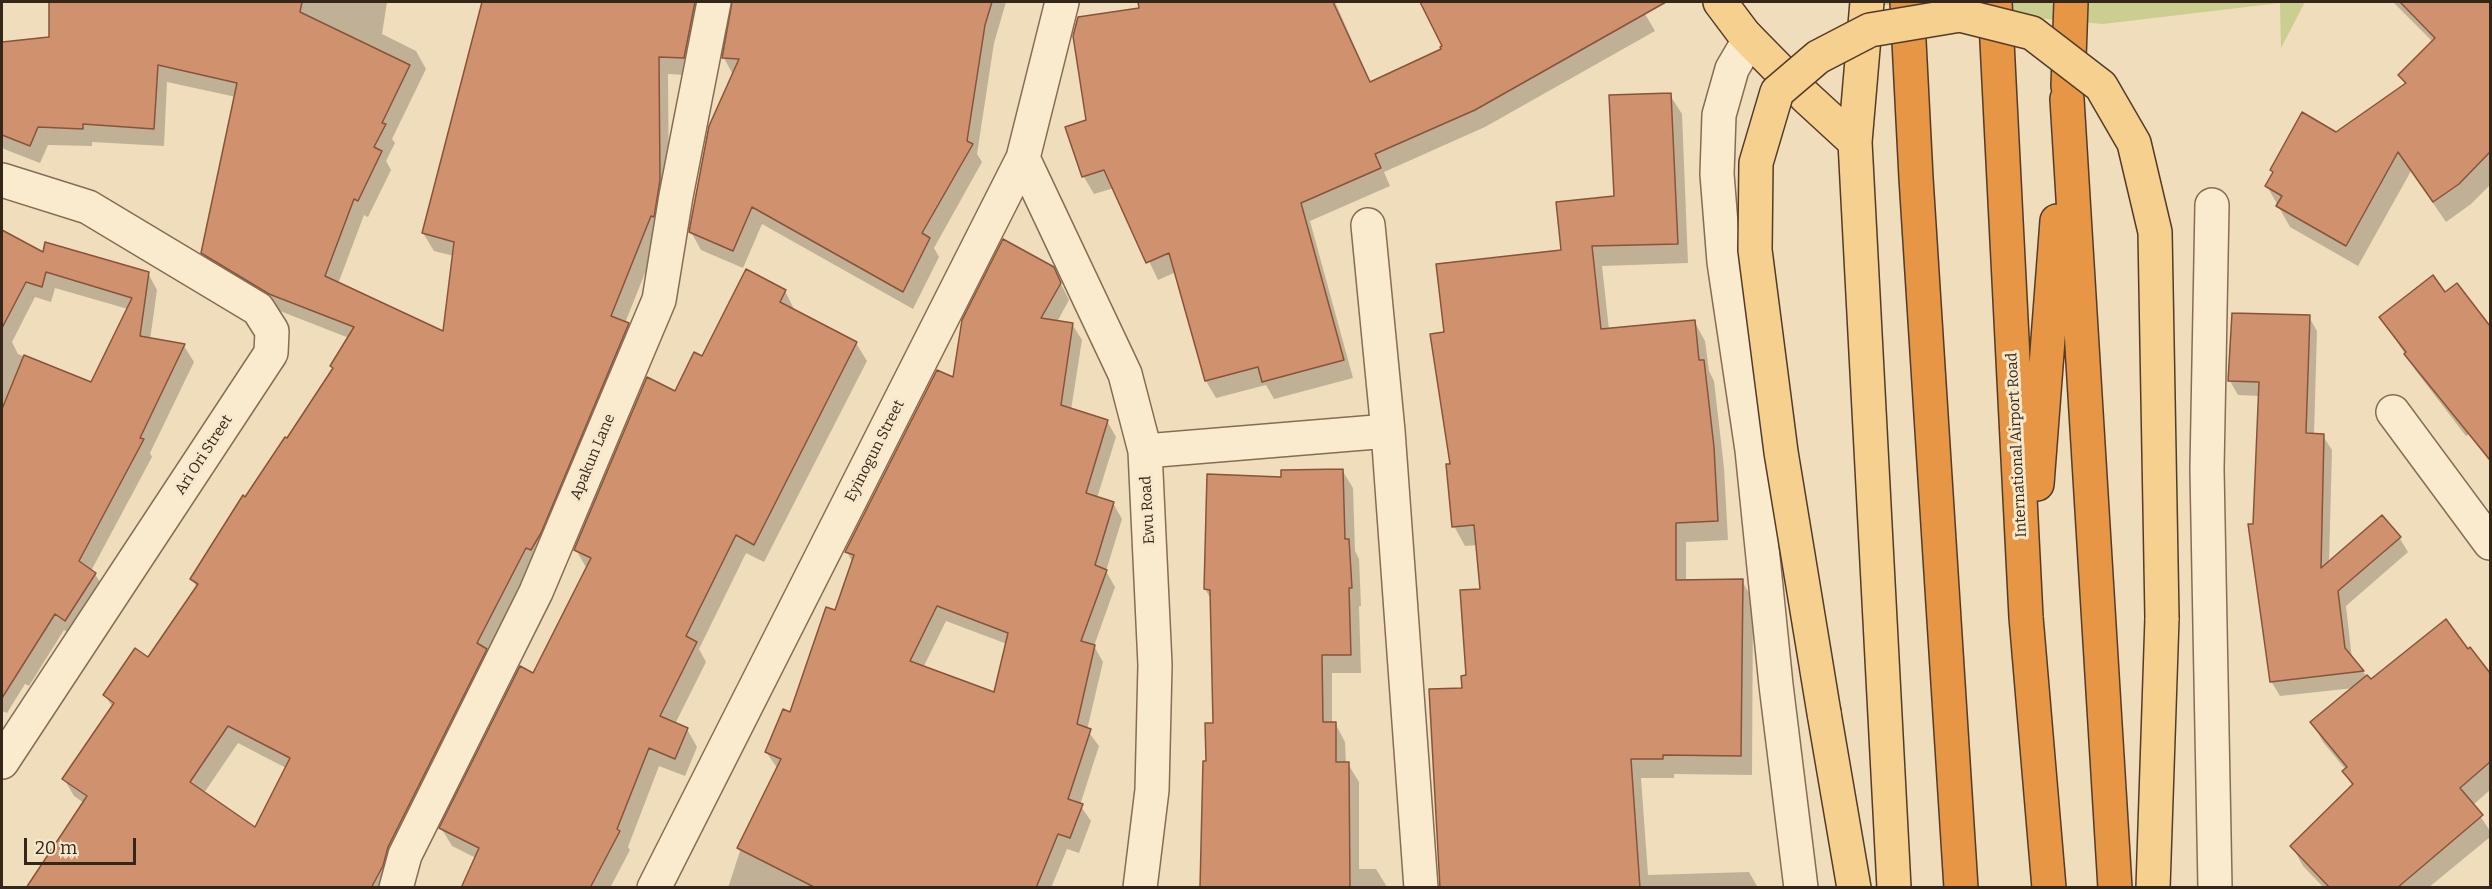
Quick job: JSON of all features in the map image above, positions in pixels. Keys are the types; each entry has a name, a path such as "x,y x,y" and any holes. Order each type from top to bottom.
{"highway":[{"path":"1907,2 1961,888"},
{"name":"International Airport Road","path":"1995,2 2026,617 2050,883"},
{"path":"2026,617 2067,99 2071,2"},
{"path":"2067,99 2115,888"}],"main road":[{"path":"1720,2 1744,34 1805,96 1855,142"},
{"path":"1867,2 1855,142 1894,888"},
{"path":"1854,888 1781,452 1755,250 1756,162 1777,92 1818,57 1870,30 1960,15 2032,33 2101,86 2134,143 2155,232 2162,618 2153,888"}],"street":[{"name":"Apakun Lane","path":"396,888 405,855 536,592 659,300 676,196 714,2"},
{"name":"Eyinogun Street","path":"654,888 1023,158 1062,2"},
{"path":"1744,34 1749,40 1732,69 1719,115 1717,174 1724,262 1752,450 1776,685 1801,888"},
{"name":"Ewu Road","path":"1023,158 1125,374 1145,451 1155,665 1152,790 1140,888"},
{"name":"Ari Ori Street","path":"2,180 88,207 258,309 272,331 271,353 2,762"},
{"path":"2212,205 2207,469 2215,888"},
{"path":"1368,225 1388,431 1421,888"},
{"path":"2393,412 2490,543"},
{"path":"1145,451 1388,431"}],"green space":[{"path":"1854,2 2305,2 2281,48 2280,3 2103,24"}],"building":[{"path":"49,2 302,2 300,12 410,65 382,123 386,124 374,147 382,151 358,201 354,199 325,276 443,331 454,242 422,233 482,2 695,2 684,58 659,57 660,180 654,217 651,216 611,316 629,323 541,533 531,550 526,548 477,643 487,649 388,847 383,866 371,888 26,888 87,796 62,779 114,703 103,695 135,648 148,657 198,584 190,579 243,495 245,497 285,437 287,438 333,368 330,366 354,327 269,294 201,253 237,83 158,65 154,129 83,124 83,129 38,127 30,146 2,135 2,42 49,37","holes":["228,726 290,758 255,827 190,782"]},
{"path":"732,2 992,2 985,25 967,141 973,144 922,233 930,238 903,292 752,207 733,251 689,232 709,126 739,59 722,58"},
{"path":"1138,2 1333,2 1370,82 1441,49 1442,46 1420,2 1666,2 1475,110 1375,154 1381,168 1301,203 1344,360 1262,382 1258,367 1205,381 1169,253 1146,263 1104,170 1082,177 1065,127 1086,120 1073,36 1078,17 1139,8"},
{"path":"2400,2 2490,2 2490,152 2459,184 2433,202 2398,152 2346,246 2276,206 2282,196 2265,186 2273,172 2270,170 2302,112 2336,132 2406,83 2398,75 2435,38"},
{"path":"1671,93 1678,244 1592,246 1601,329 1695,320 1699,360 1704,360 1714,447 1718,521 1676,523 1676,580 1743,579 1741,756 1663,755 1663,759 1631,759 1640,888 1440,888 1429,689 1462,688 1461,676 1466,675 1460,590 1480,589 1474,525 1452,527 1446,464 1450,464 1430,334 1444,332 1436,264 1561,250 1556,202 1614,196 1609,95"},
{"path":"2,230 43,252 45,242 149,272 140,336 185,344 140,438 144,439 79,561 96,573 65,621 55,614 2,698 2,409 24,355 91,382 132,298 46,272 42,287 26,282 2,328"},
{"path":"1003,239 1054,267 1061,283 1041,318 1073,323 1061,405 1108,420 1086,493 1114,502 1095,565 1107,570 1081,641 1095,645 1077,724 1091,729 1068,799 1083,804 1070,838 1058,834 1036,888 816,888 737,848 781,759 765,752 783,709 790,712 826,607 835,610 854,555 845,552 937,370 953,377 962,320","holes":["937,606 1008,633 994,692 910,661"]},
{"path":"746,269 786,290 780,302 857,342 754,545 736,535 686,636 697,642 660,716 688,728 675,759 649,748 617,829 620,831 590,888 461,888 479,848 439,828 520,666 533,673 591,558 574,550 647,377 675,391 694,352 702,356"},
{"path":"2433,275 2445,292 2457,283 2490,326 2490,460 2404,354 2406,352 2379,317"},
{"path":"2232,313 2310,315 2306,433 2324,434 2321,568 2382,515 2401,537 2338,591 2345,648 2364,671 2270,682 2248,524 2253,524 2259,382 2228,381"},
{"path":"1343,469 1345,539 1349,539 1352,588 1349,588 1351,655 1322,655 1323,722 1336,722 1336,762 1349,762 1350,888 1200,888 1203,761 1206,761 1205,723 1213,723 1210,590 1204,589 1207,474 1281,477 1281,470"},
{"path":"2446,619 2468,649 2470,647 2490,673 2490,762 2460,788 2483,815 2397,888 2330,888 2290,846 2353,784 2342,771 2347,767 2310,722 2367,675 2371,679"}]}
